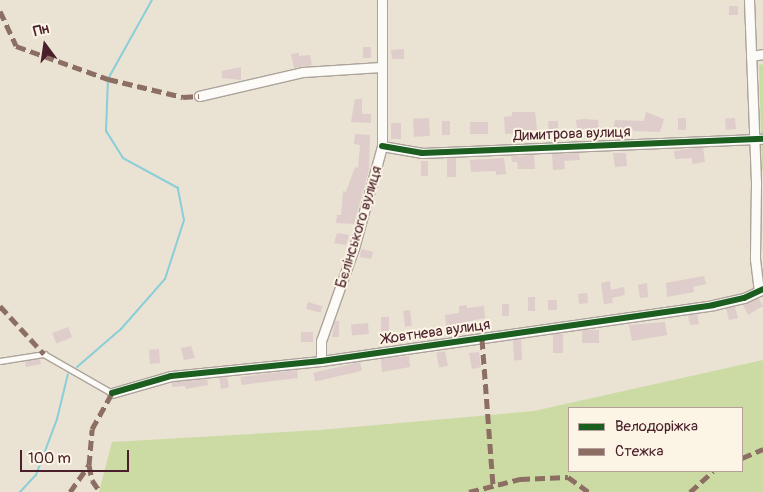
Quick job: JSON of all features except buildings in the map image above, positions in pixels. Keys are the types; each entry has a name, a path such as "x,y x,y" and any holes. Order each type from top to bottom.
{"street":[{"name":"Бєлінського вулиця","path":"321,361 321,341 354,248 382,146 382,0"},
{"path":"749,0 751,56 759,140 755,259 761,290"},
{"path":"751,56 763,54"},
{"path":"199,96 303,72 381,67"},
{"name":"Димитрова вулиця","path":"382,146 422,153 759,140"},
{"name":"Жовтнева вулиця","path":"112,393 171,376 321,361 712,305 761,290"}],"lane":[{"path":"0,360 44,354 112,393"}],"green space":[{"path":"763,64 763,170 762,170 759,65"},
{"path":"763,360 763,492 99,492 112,442 320,430 534,411"}],"waterway":[{"path":"77,367 121,329 165,279 184,220 178,188 123,158 106,131 108,79 152,0"},
{"path":"20,492 36,475 57,419 68,374"}],"marked path":[{"path":"0,11 16,46 108,79 183,97 199,96"},
{"path":"0,306 44,354"},
{"path":"482,339 493,485"},
{"path":"70,492 89,465 92,429 112,393"},
{"path":"743,458 763,449"},
{"path":"89,465 92,480 100,492"},
{"path":"690,492 712,472"},
{"path":"469,492 520,479 568,477 589,492"}],"cycle path":[{"path":"382,146 422,153 763,139"},
{"path":"112,393 171,376 321,361 713,305 744,298 763,289"}]}
